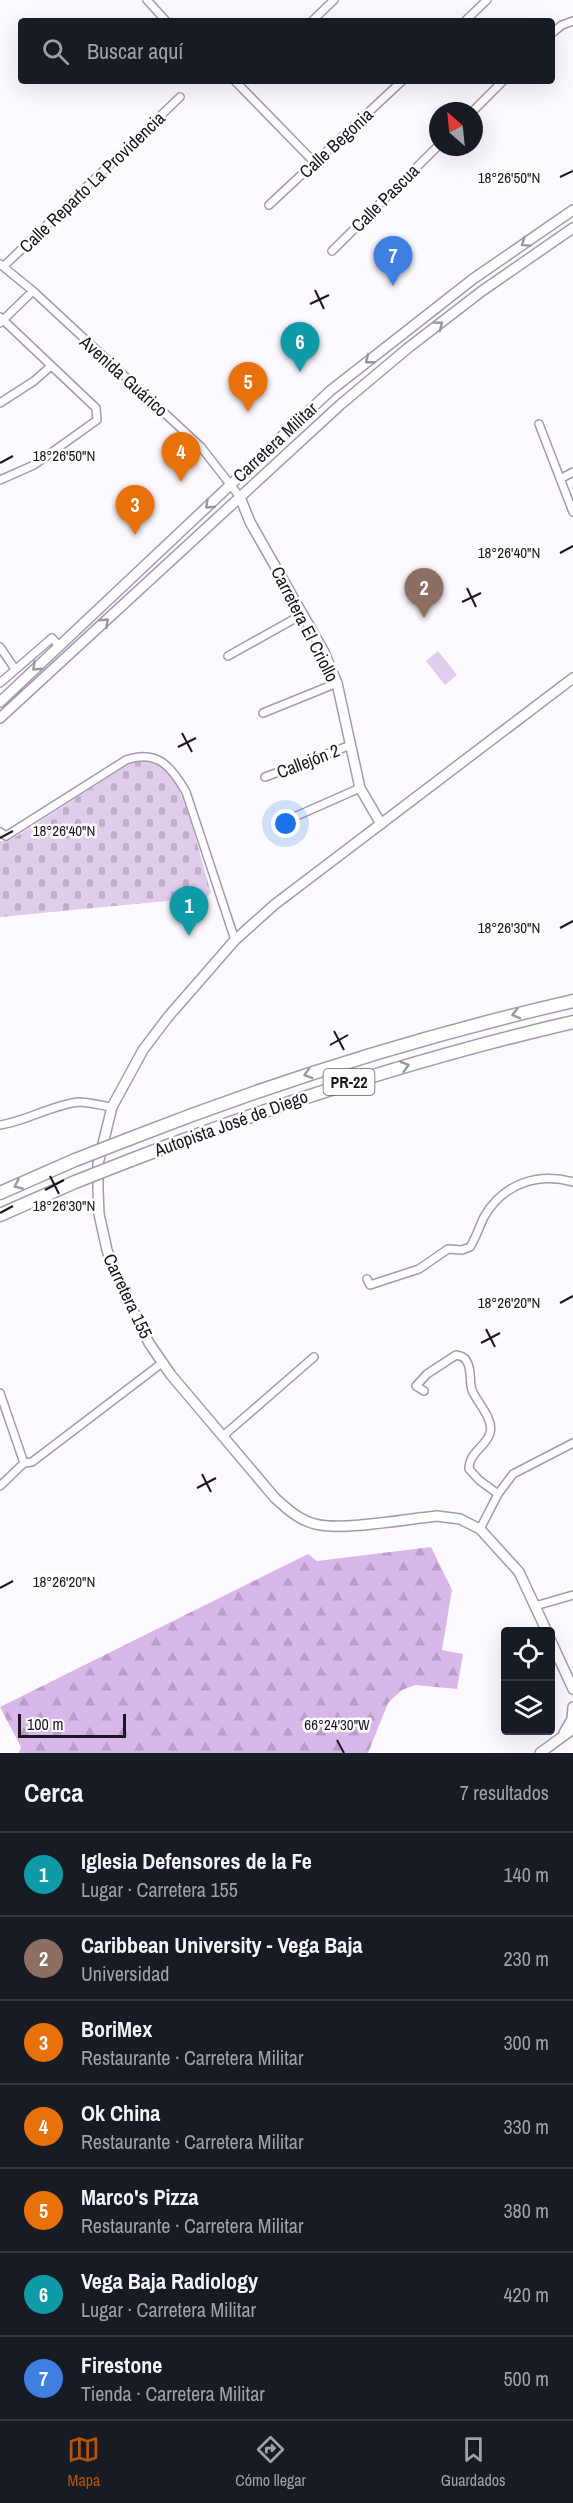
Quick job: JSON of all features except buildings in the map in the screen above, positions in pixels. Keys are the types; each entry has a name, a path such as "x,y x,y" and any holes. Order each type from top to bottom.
{"highway":[{"name":"Autopista José de Diego","path":"0,1193 75,1160 285,1081 391,1048 573,1001"},
{"name":"Autopista José de Diego","path":"0,1215 131,1160 306,1095 455,1052 573,1022"}],"street":[{"path":"147,0 163,18"},
{"path":"315,18 334,0"},
{"path":"468,18 487,0"},
{"path":"555,31 573,21"},
{"path":"238,84 315,163"},
{"path":"241,87 244,84"},
{"name":"Calle Begonia","path":"269,205 399,84"},
{"path":"482,102 500,84"},
{"name":"Calle Reparto La Providencia","path":"2,265 180,97"},
{"name":"Calle Pascua","path":"332,251 429,155"},
{"name":"Carretera Militar","path":"0,702 330,391 473,279 573,210"},
{"name":"Carretera Militar","path":"0,718 340,405 408,348 482,291 573,228"},
{"name":"Avenida Guárico","path":"2,265 201,447 240,497"},
{"path":"0,480 34,465 97,420 96,408 1,320 33,291"},
{"path":"0,403 34,381 51,366"},
{"path":"539,424 573,512"},
{"path":"560,479 573,472"},
{"name":"Carretera El Criollo","path":"240,497 250,522 324,652 337,683 360,788 381,824"},
{"path":"228,656 303,614"},
{"path":"0,683 52,638 59,646"},
{"path":"0,647 15,669"},
{"name":"Carretera 155","path":"544,1627 519,1572 480,1529 467,1521 449,1516 348,1525 315,1524 292,1513 276,1498 162,1364 149,1343 116,1276 103,1237 99,1214 98,1164 112,1107 153,1035 236,940 274,905 573,678"},
{"path":"263,713 337,683"},
{"name":"Callejón 2","path":"265,777 351,745"},
{"path":"0,832 6,836 126,760 140,755 159,760 174,771 186,792 236,940"},
{"path":"283,822 360,788"},
{"path":"0,1125 13,1123 46,1109 80,1102 112,1107"},
{"path":"367,1279 370,1285 397,1277 419,1269 443,1251 470,1247 484,1217 497,1198 519,1185 549,1177 573,1182"},
{"path":"424,1391 416,1386 427,1374 456,1355 465,1359 469,1364 472,1390 491,1428 486,1442 471,1458 469,1469 479,1480 498,1494"},
{"path":"223,1436 314,1358"},
{"path":"0,1486 24,1462 32,1462 162,1364"},
{"path":"0,1393 24,1462"},
{"path":"480,1529 498,1494 513,1474 573,1443"},
{"path":"534,1606 573,1595"},
{"path":"555,1650 573,1689"},
{"path":"540,1753 569,1733 573,1707"}],"green space":[{"path":"438,651 457,675 445,685 426,661"},
{"path":"141,760 164,768 176,783 211,892 208,897 0,917 0,841 7,841 17,836 121,769"},
{"path":"431,1547 452,1590 442,1650 463,1654 457,1689 415,1685 402,1690 388,1703 368,1753 19,1753 21,1747 0,1707 308,1554 317,1561"}],"place":[{"name":"Firestone","path":"393,286"},
{"name":"Vega Baja Radiology","path":"300,372"},
{"name":"Marco's Pizza","path":"248,412"},
{"name":"Ok China","path":"181,482"},
{"name":"BoriMex","path":"135,535"},
{"name":"Caribbean University - Vega Baja","path":"424,618"},
{"name":"Iglesia Defensores de la Fe","path":"189,936"}]}
